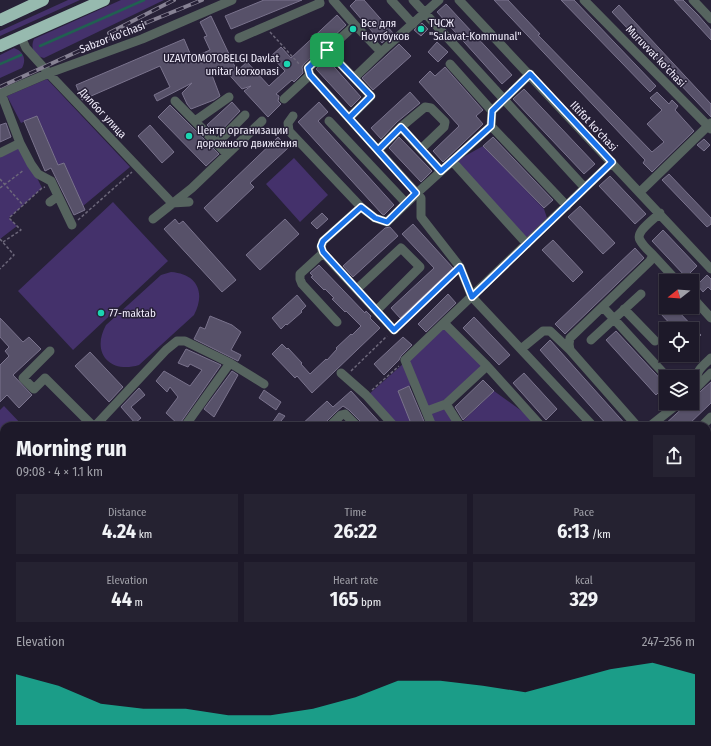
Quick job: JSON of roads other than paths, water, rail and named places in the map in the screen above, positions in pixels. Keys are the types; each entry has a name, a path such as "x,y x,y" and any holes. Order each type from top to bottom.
{"highway":[{"path":"0,20 43,0"},
{"path":"0,46 104,0"}],"street":[{"name":"Sabzor ko'chasi","path":"0,94 142,39 232,0"},
{"path":"239,38 320,3 319,0"},
{"path":"333,0 381,52"},
{"path":"391,0 413,24"},
{"path":"412,0 504,98 585,188"},
{"path":"354,78 439,0"},
{"name":"Iltifot ko'chasi","path":"459,0 530,74 711,269"},
{"name":"Muruvvat ko'chasi","path":"584,0 710,126"},
{"path":"693,0 711,19"},
{"path":"355,25 308,68 310,75 421,198 421,217 460,267 472,297 589,422"},
{"name":"Дилбог улица","path":"21,37 26,48 49,74 172,203"},
{"path":"327,50 371,96 349,118"},
{"path":"450,64 492,111"},
{"path":"293,116 288,123 289,131 361,207 375,218 387,222 416,193 491,126 492,111 530,74"},
{"path":"284,99 310,75"},
{"path":"0,94 20,143 31,164 38,174 51,181 58,196 61,212 72,225"},
{"path":"195,121 229,97"},
{"path":"176,101 226,154"},
{"path":"378,150 425,106 431,108 445,122 444,127 421,150"},
{"path":"216,144 245,115"},
{"path":"329,120 406,203"},
{"path":"153,219 192,188 262,121"},
{"path":"491,126 567,206"},
{"path":"640,192 710,126"},
{"path":"401,127 441,171"},
{"path":"0,153 20,143"},
{"path":"452,161 527,244"},
{"path":"430,422 405,360 612,162"},
{"path":"50,202 58,196"},
{"path":"172,203 189,202"},
{"path":"361,207 323,241 321,246 323,252 394,330"},
{"path":"660,213 638,235 639,239 671,274"},
{"path":"357,289 402,248 420,267 377,310"},
{"path":"323,252 300,274 300,279 302,284 337,322"},
{"path":"570,350 570,338 650,262 653,255"},
{"path":"591,340 641,294"},
{"path":"699,305 711,318"},
{"path":"603,307 661,370"},
{"path":"624,309 655,341"},
{"path":"444,323 487,366 534,422"},
{"path":"521,349 543,331 550,331 570,350 633,422"},
{"path":"98,422 166,350 175,342 181,340 230,363 264,384"},
{"path":"50,351 23,378 34,388 45,378 90,422"},
{"path":"699,370 711,358"},
{"path":"188,422 230,363"},
{"path":"426,411 446,404 487,366"},
{"path":"699,384 711,373"},
{"path":"343,374 366,395 390,422"},
{"path":"446,404 457,422"},
{"path":"655,422 670,410"},
{"path":"334,422 345,414 353,422"}],"waterway":[{"path":"40,46 144,0"},
{"path":"0,64 21,55"}],"railway":[{"path":"109,33 174,0"},
{"path":"0,87 92,45 202,0"}],"place":[{"name":"Все для Ноутбуков","path":"353,29"},
{"name":"ТЧСЖ \"Salavat-Kommunal\"","path":"421,29"},
{"name":"UZAVTOMOTOBELGI Davlat unitar korxonasi","path":"287,64"},
{"name":"Центр организации дорожного движения","path":"189,136"},
{"name":"77-maktab","path":"101,313"}]}
